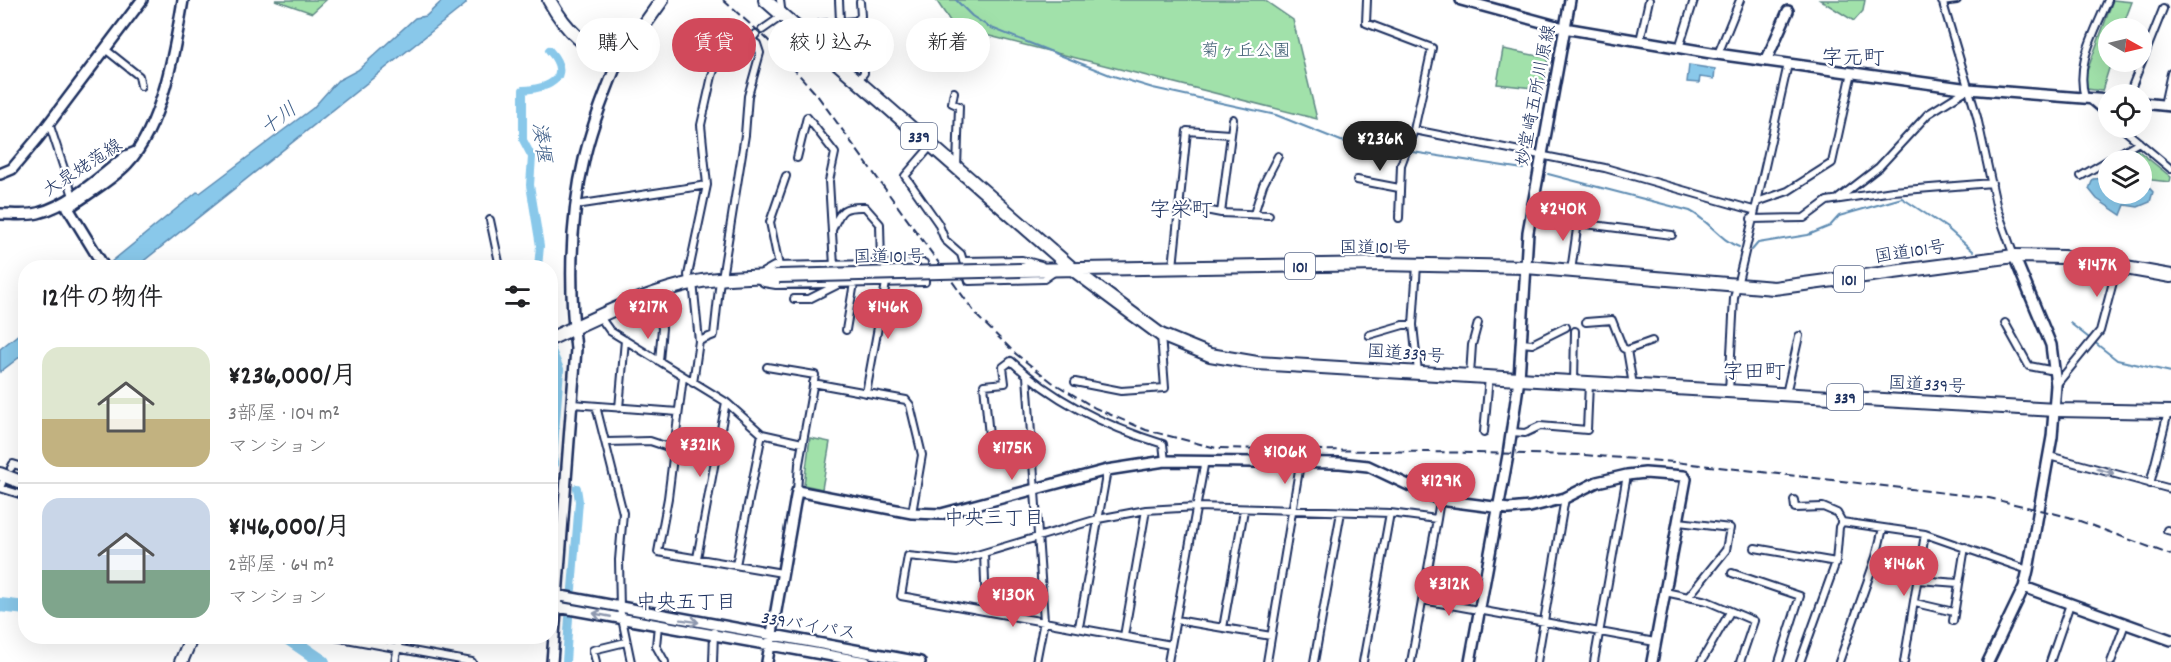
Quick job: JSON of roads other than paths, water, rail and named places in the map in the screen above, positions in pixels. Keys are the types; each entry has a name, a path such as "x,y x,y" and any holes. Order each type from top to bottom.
{"highway":[{"path":"549,0 566,28 576,38"},
{"path":"649,18 662,0"},
{"name":"国道339号","path":"765,0 784,18"},
{"name":"国道339号","path":"847,72 1075,271 1161,335 1194,350 1242,361 1519,379 2056,410 2170,412"},
{"name":"国道101号","path":"558,336 654,293 691,283 721,278 755,277 779,271 1075,271 1417,265 1526,267 1738,285 1797,287 2014,256 2063,257 2171,276"},
{"path":"4,475 18,481"},
{"path":"181,662 189,644"}],"street":[{"path":"0,174 12,169 142,0"},
{"path":"136,152 141,145 172,67 183,0"},
{"path":"756,68 760,54 756,35 782,16 780,0"},
{"path":"839,0 840,18"},
{"path":"1366,0 1366,23 1432,48 1414,130 1405,156 1399,188 1399,218"},
{"path":"1461,0 1564,28 1678,48 1969,89 2098,99"},
{"name":"妙堂崎五所川原線","path":"1470,662 1512,432 1519,379 1532,207 1570,0"},
{"path":"1640,41 1649,0"},
{"path":"1678,48 1694,0"},
{"path":"1718,54 1740,0"},
{"path":"1957,0 1942,1 1969,89 1997,209 2044,326 2055,371 2056,385 2056,410 2049,456 2024,587 1988,662"},
{"path":"2098,107 2087,98 2081,84 2082,65 2108,0"},
{"path":"859,18 861,16 860,2"},
{"path":"2133,84 2163,9"},
{"path":"1766,61 1788,11"},
{"path":"105,49 138,76 141,86"},
{"path":"1729,391 1734,298 1788,64"},
{"path":"558,566 576,349 572,309 576,206 585,157 614,72"},
{"path":"693,383 699,341 688,275 707,185 700,125 713,72"},
{"path":"699,341 714,335 721,278 745,135 748,96 755,72"},
{"path":"857,81 864,72"},
{"path":"1757,202 1788,191 1832,163 1852,72"},
{"path":"2152,104 2167,105 2171,73"},
{"path":"1839,199 1879,167 1928,114 1969,89"},
{"path":"954,92 952,103 959,106 957,169"},
{"path":"797,158 807,117 835,153 829,181 834,266"},
{"path":"1221,213 1229,135 1233,119"},
{"path":"49,123 73,196"},
{"path":"1414,130 1483,146 1540,154 1614,170 1753,210"},
{"path":"1173,269 1187,131 1229,135"},
{"path":"2134,138 2171,169"},
{"path":"2081,176 2139,142"},
{"path":"931,146 904,176 938,223 945,240 961,254 965,261 969,281 1044,279 1056,270"},
{"name":"大泉姥萢線","path":"0,214 40,213 73,196 126,156 136,152"},
{"name":"大泉姥萢線","path":"100,260 69,208 126,165 136,152"},
{"path":"1254,214 1263,185 1278,156"},
{"path":"755,277 764,283 776,285 925,282 924,263 834,266 779,271 770,222 786,176"},
{"path":"1357,180 1399,188"},
{"path":"1751,219 1804,218 1827,201 1893,191 1992,183"},
{"path":"576,206 707,185"},
{"path":"1180,205 1221,213 1269,215"},
{"path":"832,231 842,211 849,206 865,207 879,224 881,264"},
{"path":"1532,207 1579,215 1571,272"},
{"path":"490,220 499,260"},
{"path":"1578,223 1672,235"},
{"path":"965,261 1022,260 1056,270"},
{"path":"1417,265 1413,325 1418,372"},
{"path":"2056,385 2092,340 2104,320 2117,266"},
{"path":"794,300 809,299 842,283"},
{"path":"846,330 854,283"},
{"path":"866,393 886,283"},
{"path":"654,293 662,328 659,361"},
{"path":"600,317 609,331 726,402 762,434 802,443"},
{"path":"1586,322 1612,320 1623,348 1627,350 1634,385"},
{"path":"1470,375 1472,345 1478,323"},
{"path":"2005,323 2029,366 2055,371"},
{"path":"1369,336 1399,326 1413,325"},
{"path":"1521,343 1532,344 1566,327"},
{"path":"1574,382 1575,331"},
{"path":"1075,382 1121,391 1165,388 1161,335"},
{"path":"1786,394 1799,336"},
{"path":"619,408 625,340"},
{"path":"1627,350 1652,341"},
{"path":"1033,452 991,456 984,385 1005,383 1004,367 1011,361 1028,376 1100,421 1163,444 1166,461"},
{"path":"767,367 814,375 802,443 797,491 767,662"},
{"path":"1028,376 1044,621 1036,662"},
{"path":"683,377 657,552 782,573"},
{"path":"1484,432 1489,377"},
{"path":"1512,432 1525,433 1540,426 1587,430 1589,382"},
{"path":"813,383 906,400 910,405 922,455 912,513"},
{"path":"697,558 726,402"},
{"path":"572,404 678,412"},
{"path":"596,406 607,442 623,513 619,560 620,609 631,662"},
{"path":"2150,484 2170,412"},
{"path":"736,565 762,434"},
{"path":"607,442 650,441 674,449"},
{"path":"2049,456 2171,489"},
{"path":"1168,662 1205,460"},
{"path":"797,491 912,513 941,514 1107,470 1166,461 1340,463 1368,466 1440,500 1499,508 1530,507 1565,498 1597,482 1627,475 1645,473 1684,476 1686,479 1652,662"},
{"path":"18,466 13,464 4,475 0,488 18,494"},
{"path":"1267,662 1300,464"},
{"path":"1079,627 1107,470"},
{"path":"1594,662 1627,475"},
{"path":"1538,662 1565,498"},
{"path":"1411,662 1440,500"},
{"path":"1794,500 1795,508 1823,507 1837,513 1842,522"},
{"path":"1171,645 901,596 908,556 957,561 1098,519 1146,510 1197,507 1294,510 1390,513 1437,519"},
{"path":"1124,636 1146,510"},
{"path":"1223,628 1244,510"},
{"path":"1314,662 1341,512"},
{"path":"1363,662 1390,513"},
{"path":"1678,522 1730,528 1726,550 1689,596"},
{"path":"1842,522 1925,534 2028,570"},
{"path":"1800,662 1836,562 1839,527 1842,522"},
{"path":"1839,662 1876,557 1883,528"},
{"path":"1904,662 1925,534"},
{"path":"558,535 562,536"},
{"path":"1953,621 1965,547"},
{"path":"1755,548 1836,562"},
{"path":"984,553 986,611"},
{"path":"1732,573 1800,596 1779,662"},
{"path":"1918,580 1958,583"},
{"path":"2024,587 2171,640"},
{"path":"1665,592 1689,596 1754,621 1740,662"},
{"name":"339バイパス","path":"558,596 714,630 920,662"},
{"path":"1423,600 1655,642"},
{"path":"1915,603 1954,612"},
{"path":"2050,662 2070,604"},
{"path":"558,607 658,626 714,630 713,662"},
{"path":"1701,662 1730,612"},
{"path":"1176,620 1271,636"},
{"path":"2111,662 2125,624"},
{"path":"658,626 656,646 665,662"},
{"path":"770,639 866,662"},
{"path":"596,662 594,650 626,642"},
{"path":"371,644 472,662"},
{"path":"395,662 398,644"},
{"path":"552,644 552,662"}],"water":[{"name":"十川","path":"443,0 466,0 466,4 145,260 114,260 197,192 200,193 313,108 337,81 358,70 415,18 426,16"},
{"path":"1689,65 1715,69 1714,79 1700,77 1699,83 1687,82"},
{"path":"2093,179 2098,179 2098,200 2089,189"},
{"path":"2104,204 2145,204 2138,207 2125,205 2121,215"},
{"path":"18,335 18,358 0,372 0,349"}],"waterway":[{"path":"956,0 972,16 989,27 1110,75 1153,88 1276,115 1341,141 1523,169"},
{"name":"湊堰","path":"539,260 540,246 530,185 532,157 523,140 523,90 542,87 556,79 559,67 549,50"},
{"path":"1548,174 1690,211 1726,240 1739,247"},
{"path":"1752,250 1758,243 1808,235 1830,226 1839,216 1902,198 1947,228 1973,251"},
{"path":"2070,323 2117,360 2171,372"},
{"name":"湊堰","path":"558,364 560,369 558,395"},
{"name":"湊堰","path":"572,589 579,501 577,488"},
{"path":"0,605 18,607"},
{"name":"湊堰","path":"566,662 569,618"},
{"path":"297,644 323,662"}],"railway":[{"path":"723,0 767,39 817,95 978,317 1016,354 1052,382 1095,408 1146,430 1216,448 1583,455 1675,462 1989,498 2069,517 2171,555"}],"district":[{"name":"字元町","path":"1853,57"},
{"name":"字栄町","path":"1181,209"},
{"name":"字田町","path":"1754,371"},
{"name":"中央三丁目","path":"994,517"},
{"name":"中央五丁目","path":"686,601"}],"park label":[{"name":"菊ヶ丘公園","path":"1246,50"}]}
